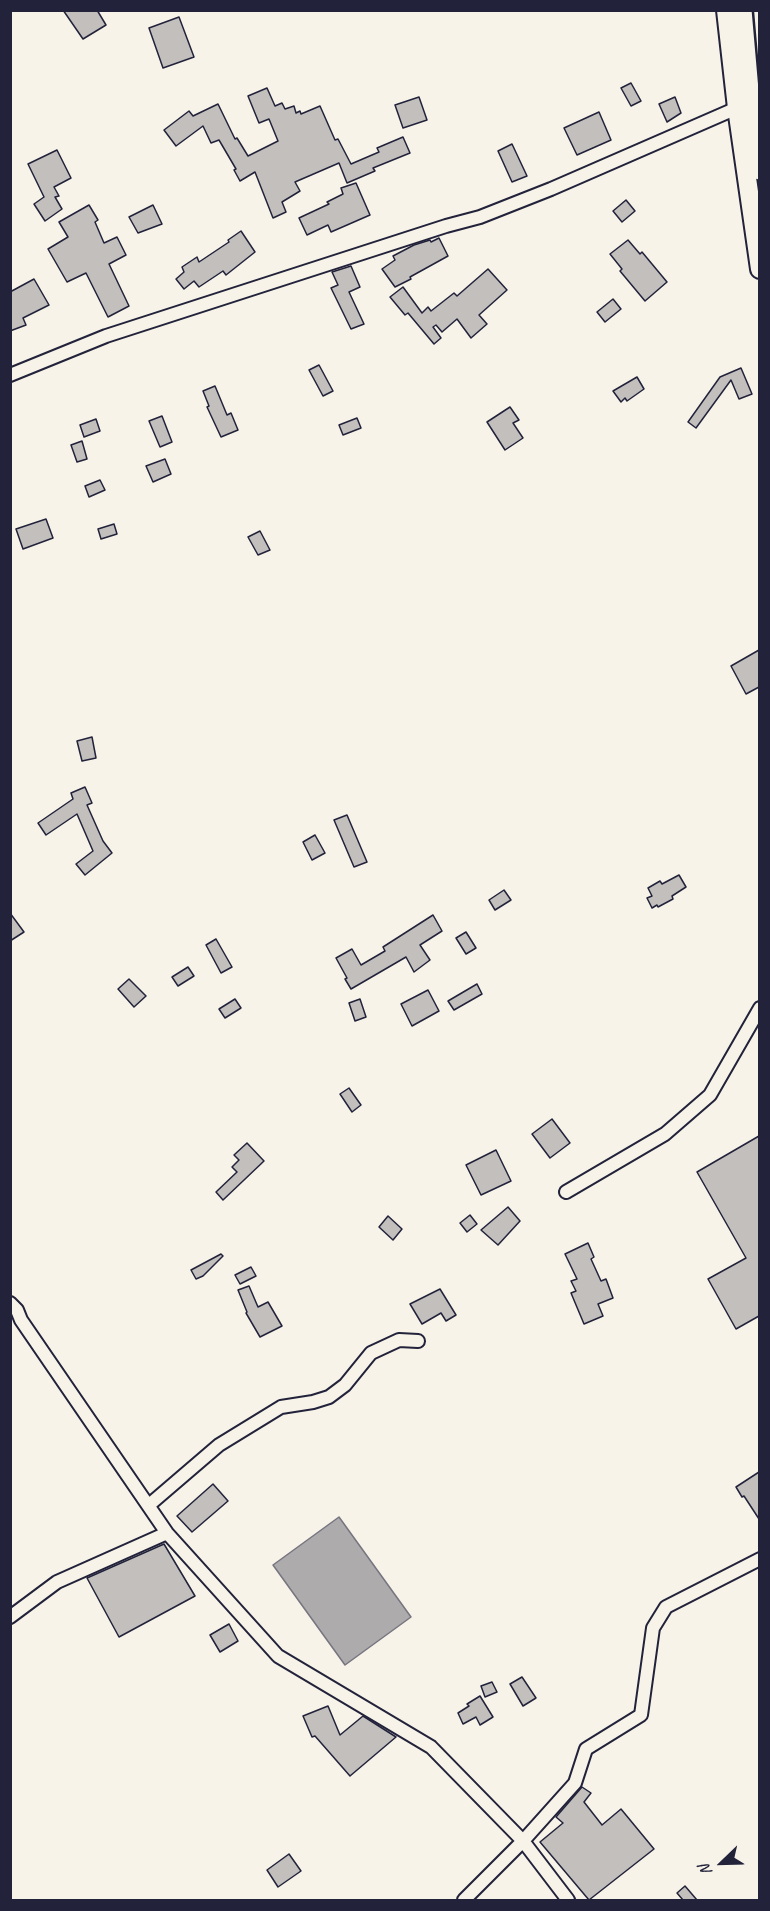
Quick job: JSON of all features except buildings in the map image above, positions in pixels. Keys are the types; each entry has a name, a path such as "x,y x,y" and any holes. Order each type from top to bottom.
{"highway":[{"path":"741,10 749,102 759,169"}],"main road":[{"path":"726,10 759,269"}],"street":[{"path":"10,375 106,336 480,217 551,189 737,108"},
{"path":"566,1192 665,1134 710,1095 759,1008"},
{"path":"10,1303 17,1310 21,1320 167,1533 278,1656 431,1747 523,1841 568,1900"},
{"path":"149,1505 219,1445 281,1407 329,1397 345,1385 371,1353 399,1340 418,1341"},
{"path":"10,1617 57,1582 167,1533"},
{"path":"464,1900 523,1841 575,1783 586,1749 641,1714 654,1628 666,1607 759,1559"}],"shaded area":[{"path":"339,1517 411,1617 345,1665 273,1565"}]}
